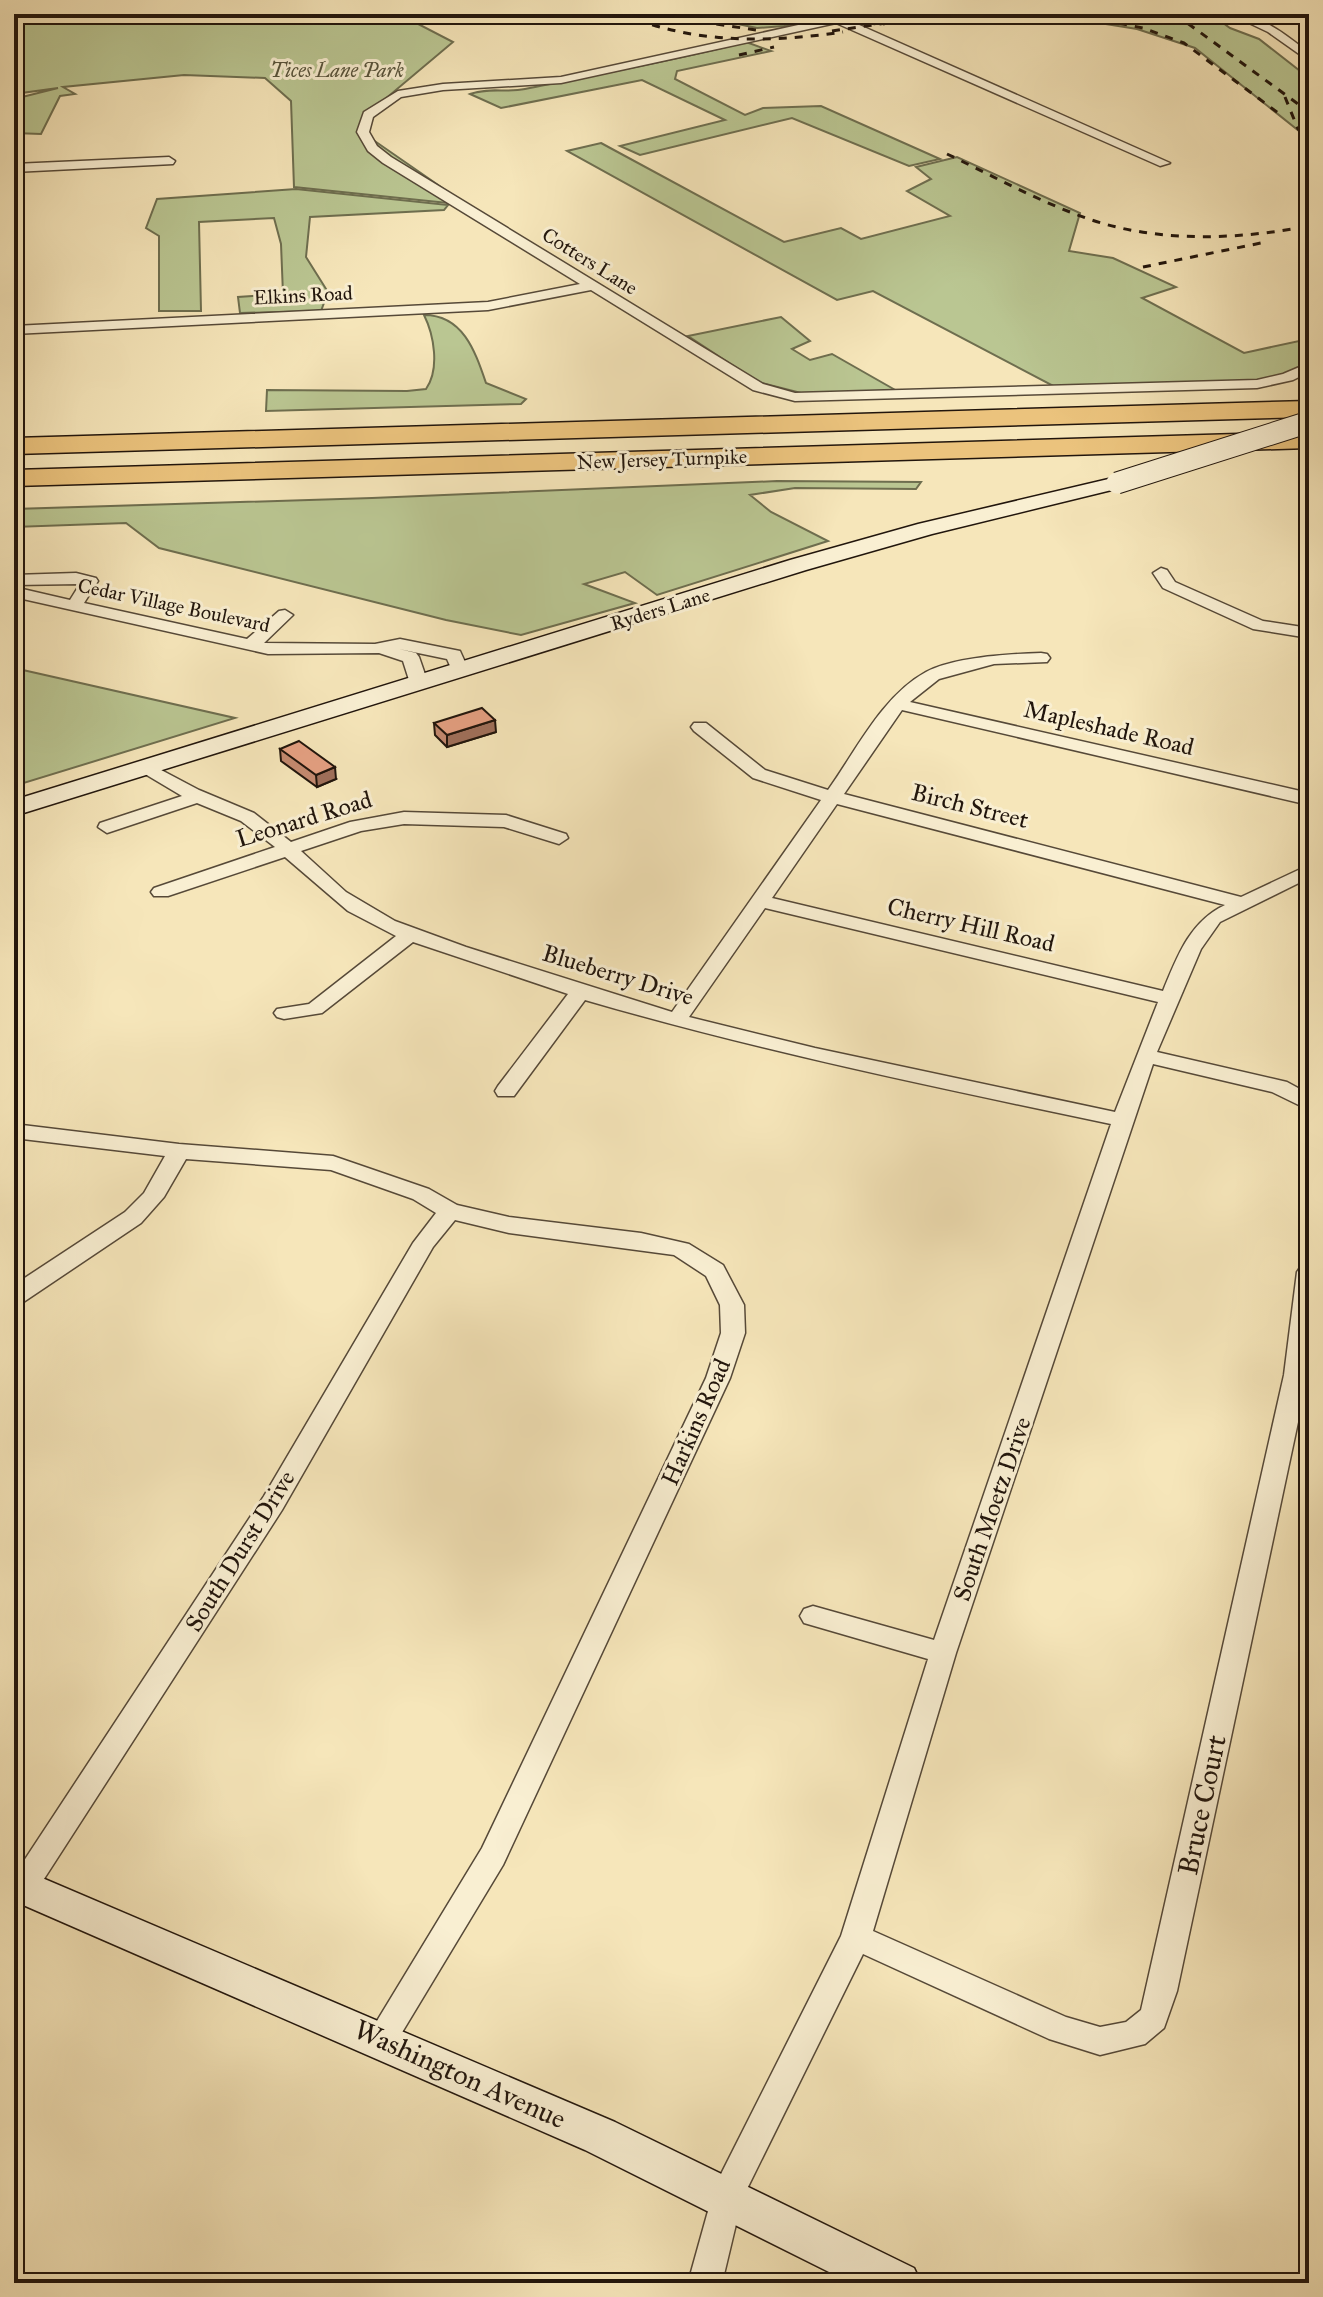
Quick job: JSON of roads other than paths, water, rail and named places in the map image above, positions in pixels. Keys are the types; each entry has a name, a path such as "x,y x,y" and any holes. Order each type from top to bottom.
{"highway":[{"name":"New Jersey Turnpike","path":"14,446 1309,409"},
{"name":"New Jersey Turnpike","path":"14,461 1309,423"},
{"name":"New Jersey Turnpike","path":"14,478 1309,440"},
{"name":"New Jersey Turnpike","path":"14,494 1309,458"}],"main road":[{"name":"Ryders Lane","path":"14,808 876,543 1117,483 1309,423"},
{"name":"Washington Avenue","path":"19,1885 600,2136 898,2283"}],"street":[{"name":"Cotters Lane","path":"863,14 561,80 417,90 386,100 368,115 363,132 372,148 387,160 592,286 758,387 795,397 1257,384 1288,377 1309,367"},
{"path":"1235,14 1272,30 1309,58"},
{"path":"838,20 1164,163"},
{"path":"14,168 169,161"},
{"name":"Elkins Road","path":"14,330 488,306 592,286"},
{"path":"1161,573 1169,585 1259,625 1309,633"},
{"path":"14,580 76,578 90,581 74,606"},
{"name":"Cedar Village Boulevard","path":"14,592 251,645 285,650 417,652 460,671"},
{"path":"251,645 285,615"},
{"path":"417,652 419,683"},
{"path":"676,1021 898,704 933,675 994,659 1041,658"},
{"name":"Mapleshade Road","path":"898,704 1309,799"},
{"name":"Birch Street","path":"700,727 759,774 833,797 1242,903"},
{"name":"Blueberry Drive","path":"146,767 198,797 251,819 289,848 334,891 370,916 411,934 580,993 676,1021 1123,1120"},
{"path":"107,827 198,797"},
{"name":"Leonard Road","path":"161,892 357,826 404,818 506,821 559,838"},
{"name":"South Moetz Drive","path":"705,2283 726,2197 856,1937 943,1653 1145,1056 1191,949 1213,918 1309,871"},
{"name":"Cherry Hill Road","path":"760,901 1170,999"},
{"path":"284,1013 315,1009 411,934"},
{"path":"506,1091 580,993"},
{"path":"1145,1056 1279,1087 1309,1103"},
{"name":"Harkins Road","path":"14,1131 179,1151 333,1163 421,1194 450,1211 509,1225 681,1249 715,1271 732,1305 733,1333 718,1378 493,1856 381,2039"},
{"path":"14,1297 37,1277 126,1223 148,1203 179,1151"},
{"name":"South Durst Drive","path":"19,1885 273,1503 424,1243 450,1211"},
{"name":"Bruce Court","path":"856,1937 1060,2029 1100,2041 1134,2034 1153,2018 1162,1991 1296,1375 1306,1325 1309,1272"},
{"path":"813,1616 943,1653"}],"railway":[{"path":"622,14 649,24 704,36 759,39 843,32"},
{"path":"686,14 716,24 756,30"},
{"path":"891,22 930,14"},
{"path":"1072,14 1143,28 1184,43 1281,115"},
{"path":"1175,14 1309,112"},
{"path":"939,19 1082,19"},
{"path":"832,31 891,22"},
{"path":"883,24 891,22"},
{"path":"739,55 774,47"},
{"path":"1285,97 1298,129 1309,139"},
{"path":"947,154 1068,211 1140,232 1225,236 1309,226"},
{"path":"1143,267 1261,243"}],"park label":[{"name":"Tices Lane Park","path":"337,70"}]}
